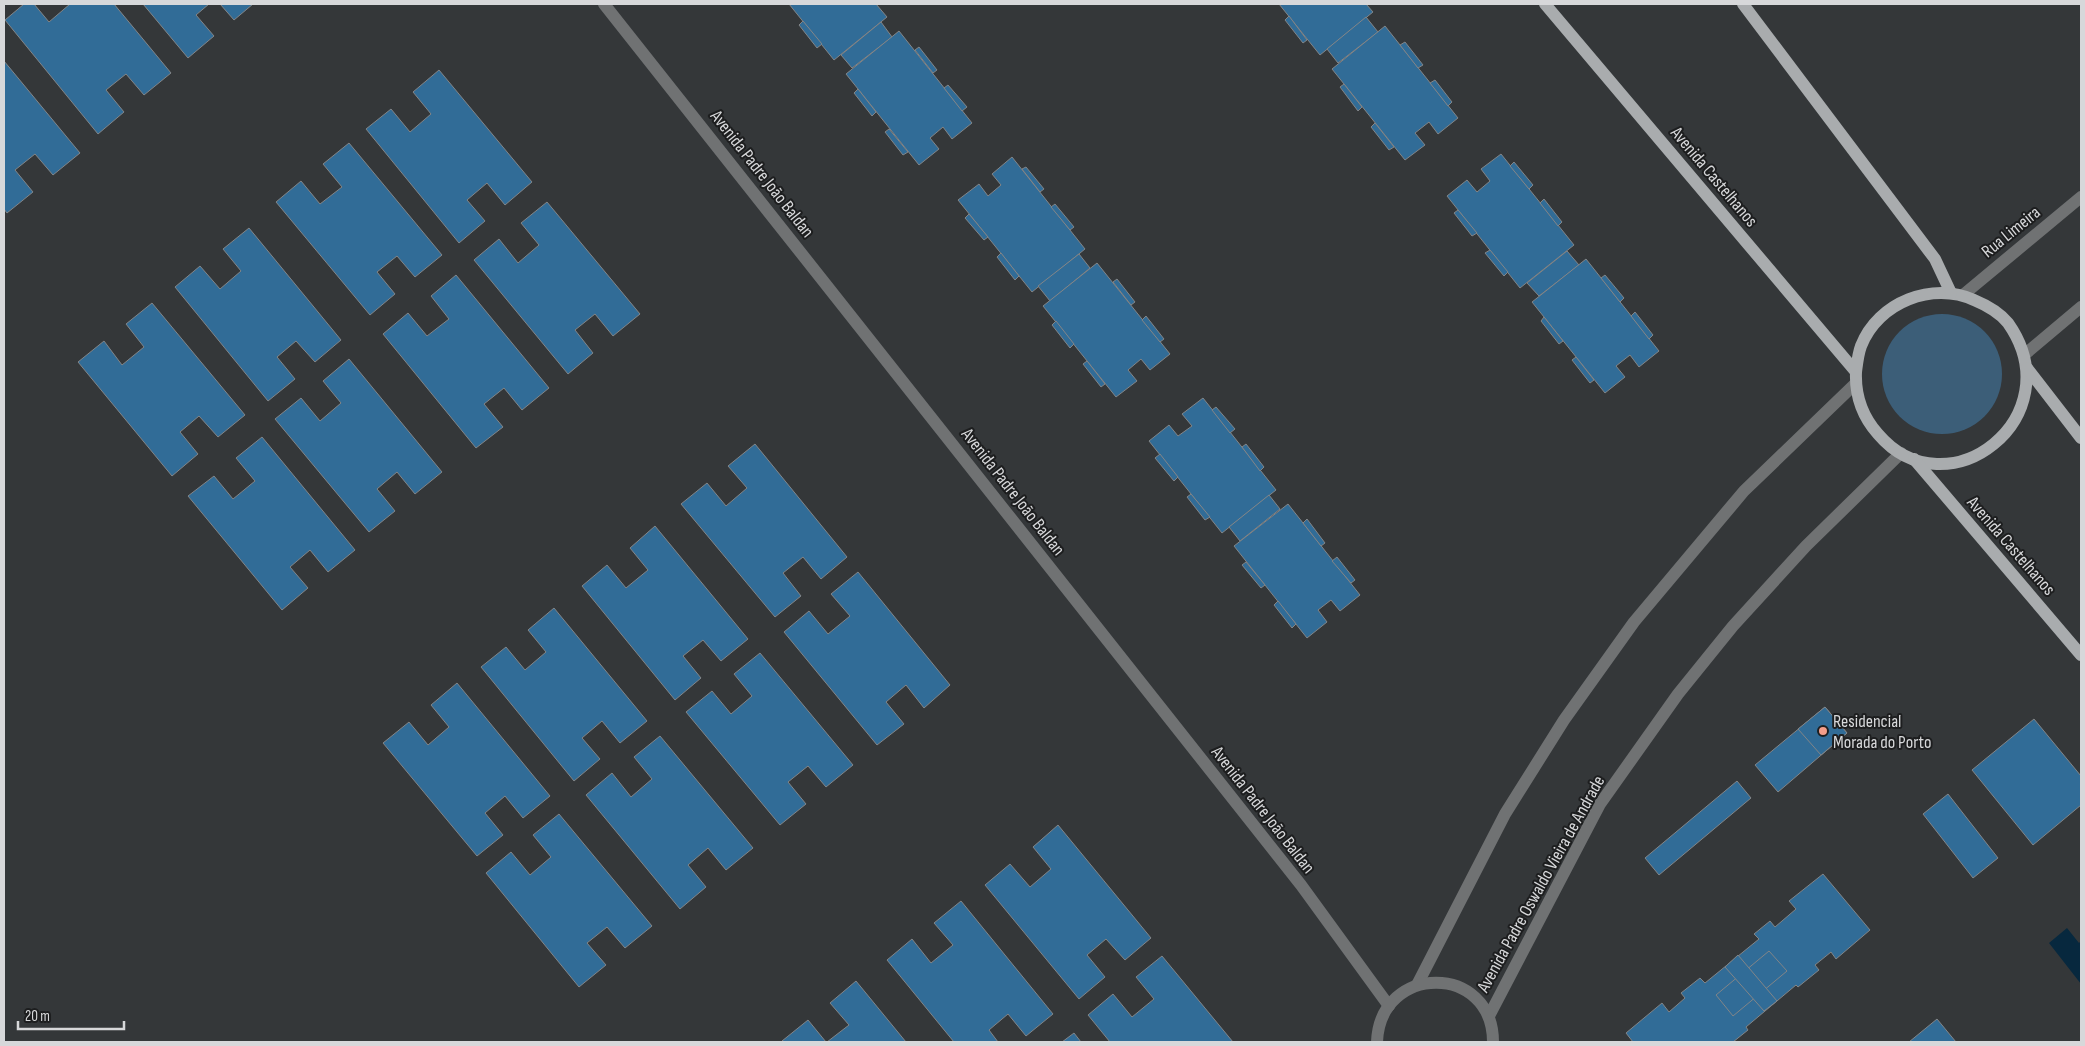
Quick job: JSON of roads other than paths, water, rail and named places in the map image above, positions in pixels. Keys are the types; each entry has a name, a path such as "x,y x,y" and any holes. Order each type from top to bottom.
{"main road":[{"name":"Avenida Castelhanos","path":"1546,4 1855,378"},
{"path":"1743,4 1935,259 1957,294"},
{"name":"Avenida Castelhanos","path":"1938,292 1957,294 1987,305 2007,322 2020,343 2024,355 2027,368 2026,394 2018,415 2006,434 1986,451 1961,461 1935,464 1914,459 1885,443 1868,424 1858,399 1855,378 1862,345 1876,323 1894,307 1914,296 1938,292"},
{"name":"Avenida Castelhanos","path":"2027,368 2081,438"},
{"name":"Avenida Castelhanos","path":"1914,459 2081,655"}],"street":[{"name":"Avenida Padre João Baldan","path":"604,4 1300,885 1389,1006"},
{"name":"Rua Limeira","path":"1957,294 2081,197"},
{"path":"2024,355 2081,307"},
{"path":"1417,985 1504,814 1564,720 1634,622 1744,491 1855,378"},
{"name":"Avenida Padre Oswaldo Vieira de Andrade","path":"1489,1016 1600,804 1678,694 1733,626 1806,546 1901,453"},
{"name":"Avenida Padre Oswaldo Vieira de Andrade","path":"1377,1042 1378,1028 1389,1006 1396,997 1417,985 1445,982 1458,986 1471,994 1489,1016 1494,1042"}],"place":[{"name":"Residencial Morada do Porto","path":"1823,731"}]}
